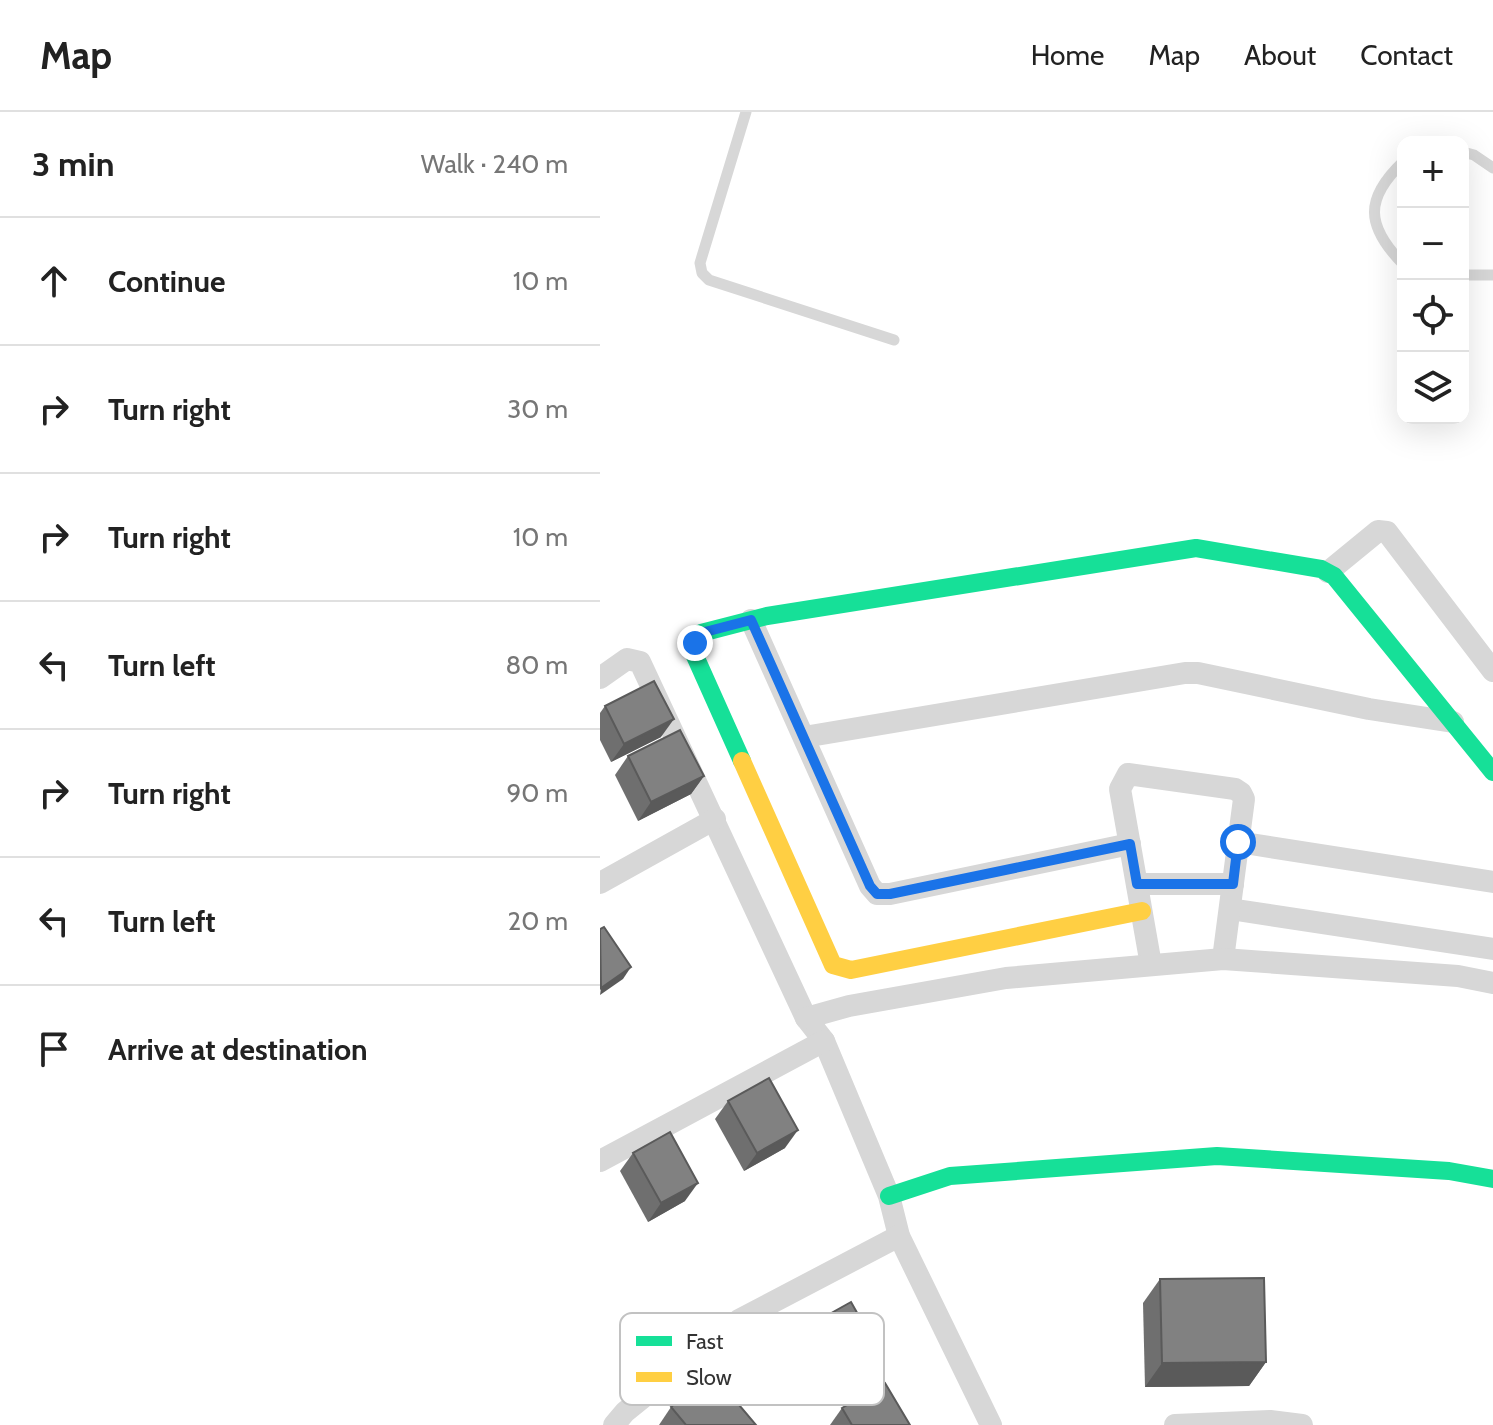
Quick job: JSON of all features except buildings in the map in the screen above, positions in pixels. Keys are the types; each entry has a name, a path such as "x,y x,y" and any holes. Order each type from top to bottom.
{"street":[{"path":"1328,572 1378,531 1387,532 1493,671"},
{"path":"1142,911 851,970 833,965 695,656 695,643 701,633 751,620 1196,548 1321,569 1334,576 1493,772"},
{"path":"751,620 870,886 877,894 890,894 1130,844"},
{"path":"600,678 627,659 640,662 806,1018 824,1041 889,1196 899,1236 991,1425"},
{"path":"804,737 1185,673 1453,722"},
{"path":"1151,965 1120,789 1128,774 1235,789 1241,793 1244,799 1223,959"},
{"path":"600,883 715,819"},
{"path":"1238,842 1493,882"},
{"path":"1137,884 1233,884"},
{"path":"1230,909 1493,949"},
{"path":"806,1018 849,1006 1006,978 1223,959 1458,976 1493,983"},
{"path":"600,1161 824,1041"},
{"path":"889,1196 950,1176 1217,1156 1449,1171 1493,1179"},
{"path":"752,1313 899,1236"},
{"path":"614,1425 634,1405"},
{"path":"1175,1425 1270,1421 1302,1425"}],"lane":[{"path":"746,112 700,263 702,273 709,280 894,340"},
{"path":"1469,154 1493,168"},
{"path":"1397,168 1384,180 1374,203 1376,229 1397,258"},
{"path":"1469,275 1493,275"}],"traffic: fast":[{"path":"742,761 695,656 695,643 701,633 767,616 1196,548 1321,569 1334,576 1493,772"},
{"path":"889,1196 950,1176 1217,1156 1449,1171 1493,1179"}],"traffic: slow":[{"path":"742,761 833,965 851,970 1142,911"}],"route":[{"path":"695,643 701,633 751,620 870,886 877,894 890,894 1130,844 1137,884 1233,884 1238,842"}]}
